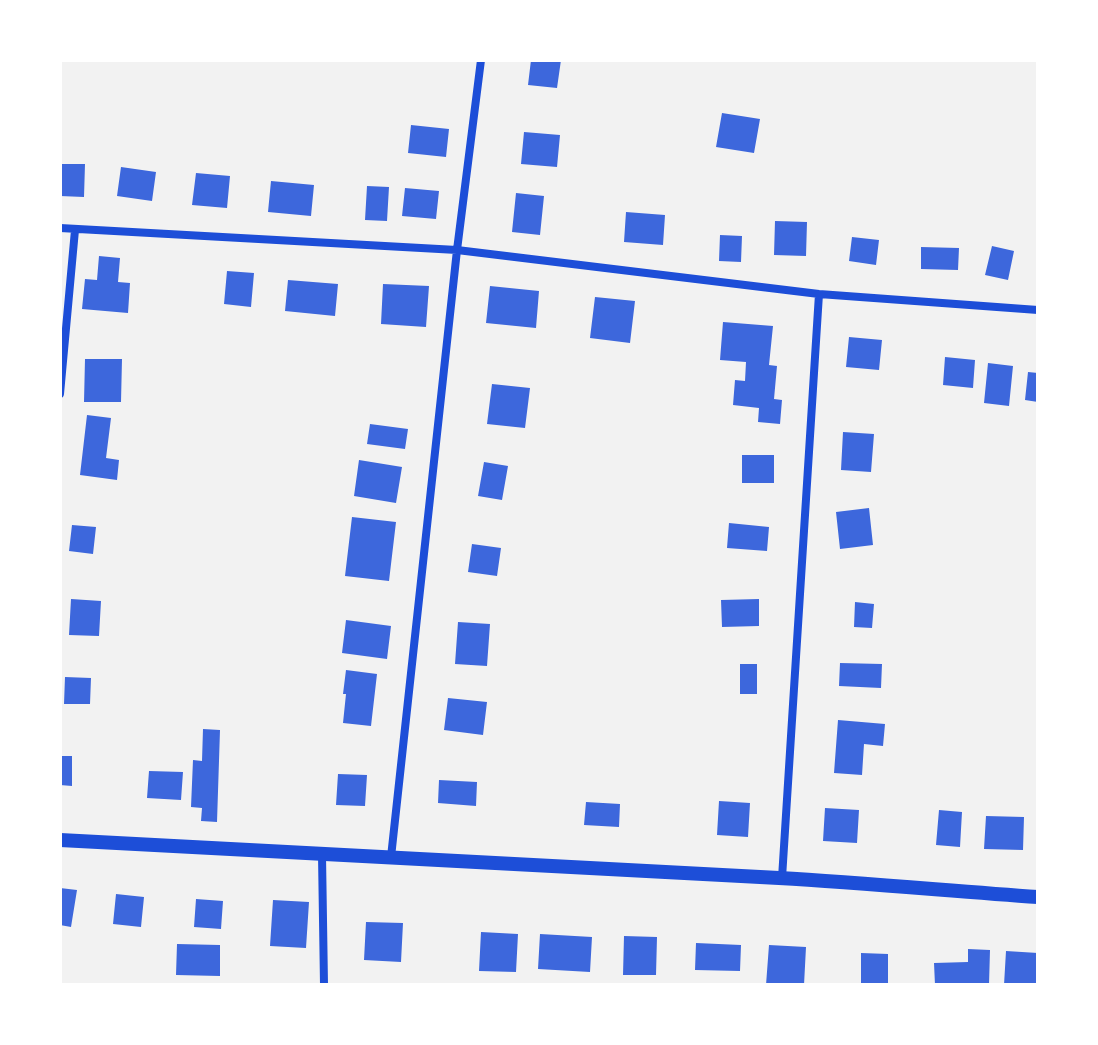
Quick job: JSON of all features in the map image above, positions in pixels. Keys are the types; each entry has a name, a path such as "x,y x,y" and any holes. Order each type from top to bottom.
{"street":[{"path":"391,857 457,250 481,60"},
{"path":"60,228 457,250 819,294 1038,310"},
{"path":"60,394 75,230"},
{"path":"782,878 819,294"},
{"path":"60,840 782,878 1038,897"},
{"path":"322,855 324,985"}],"building":[{"path":"531,60 561,60 557,88 528,85"},
{"path":"722,113 760,119 754,153 716,147"},
{"path":"411,125 449,129 446,157 408,153"},
{"path":"524,132 560,135 557,167 521,164"},
{"path":"60,164 85,164 84,197 60,196"},
{"path":"121,167 156,172 152,201 117,196"},
{"path":"196,173 230,176 227,208 192,205"},
{"path":"271,181 314,185 311,216 268,212"},
{"path":"367,186 389,187 387,221 365,220"},
{"path":"405,188 439,191 436,219 402,216"},
{"path":"516,193 544,196 540,235 512,232"},
{"path":"626,212 665,215 663,245 624,242"},
{"path":"775,221 807,222 806,256 774,255"},
{"path":"720,235 742,236 741,262 719,261"},
{"path":"852,237 879,240 876,265 849,261"},
{"path":"992,246 1014,251 1008,280 985,275"},
{"path":"921,247 959,248 958,270 921,269"},
{"path":"99,256 120,258 118,282 130,283 128,313 82,309 85,279 97,280"},
{"path":"227,271 254,273 251,307 224,304"},
{"path":"288,280 338,284 335,316 285,311"},
{"path":"383,284 429,286 426,327 381,324"},
{"path":"490,286 539,291 536,328 486,323"},
{"path":"595,297 635,301 630,343 590,338"},
{"path":"723,322 773,326 769,365 777,366 774,399 782,400 780,424 758,422 759,408 733,405 735,380 745,381 746,362 720,360"},
{"path":"849,337 882,340 879,370 846,367"},
{"path":"945,357 975,360 973,388 943,385"},
{"path":"85,359 122,359 121,402 84,402"},
{"path":"988,363 1013,366 1009,406 984,403"},
{"path":"1028,372 1038,373 1038,402 1025,400"},
{"path":"492,384 530,388 525,428 487,424"},
{"path":"87,415 111,418 106,458 119,460 117,480 80,475"},
{"path":"370,424 408,429 405,449 367,444"},
{"path":"843,432 874,434 871,472 841,470"},
{"path":"742,455 774,455 774,483 742,483"},
{"path":"359,460 402,467 396,503 354,496"},
{"path":"484,462 508,466 502,500 478,496"},
{"path":"869,508 873,545 840,549 836,512"},
{"path":"352,517 396,522 389,581 345,576"},
{"path":"729,523 769,527 767,551 727,548"},
{"path":"72,525 96,527 93,554 69,551"},
{"path":"472,544 501,548 497,576 468,572"},
{"path":"71,599 101,601 99,636 69,635"},
{"path":"759,599 759,626 722,627 721,600"},
{"path":"855,602 874,604 872,628 854,627"},
{"path":"346,620 391,626 387,659 342,653"},
{"path":"458,622 490,624 487,666 455,664"},
{"path":"840,663 882,664 881,688 839,686"},
{"path":"740,664 757,664 757,694 740,694"},
{"path":"346,670 377,674 371,726 343,723"},
{"path":"65,677 91,678 90,704 64,704"},
{"path":"448,698 487,702 483,735 444,730"},
{"path":"838,720 885,724 883,746 864,744 862,775 834,773"},
{"path":"203,729 220,730 217,822 201,821 202,808 191,807 193,760 202,761"},
{"path":"60,756 72,756 72,786 60,785"},
{"path":"149,771 183,772 181,800 147,798"},
{"path":"338,774 367,775 365,806 336,805"},
{"path":"439,780 477,782 476,806 438,803"},
{"path":"719,801 750,803 748,837 717,835"},
{"path":"586,802 620,804 619,827 584,825"},
{"path":"825,808 859,810 857,843 823,841"},
{"path":"939,810 962,812 960,847 936,845"},
{"path":"986,816 1024,817 1023,850 984,849"},
{"path":"60,888 77,890 71,927 60,925"},
{"path":"116,894 144,897 141,927 113,924"},
{"path":"196,899 223,901 221,929 194,927"},
{"path":"273,900 309,902 306,948 270,946"},
{"path":"366,922 403,923 401,962 364,960"},
{"path":"481,932 518,934 516,972 479,971"},
{"path":"540,934 592,937 590,972 538,969"},
{"path":"624,936 657,937 656,975 623,975"},
{"path":"696,943 741,945 740,971 695,970"},
{"path":"177,944 220,945 220,976 176,975"},
{"path":"769,945 806,947 804,985 766,985"},
{"path":"968,949 990,950 989,985 935,985 934,963 968,962"},
{"path":"1006,951 1038,953 1038,985 1004,985"},
{"path":"861,953 888,954 888,985 861,985"}]}
